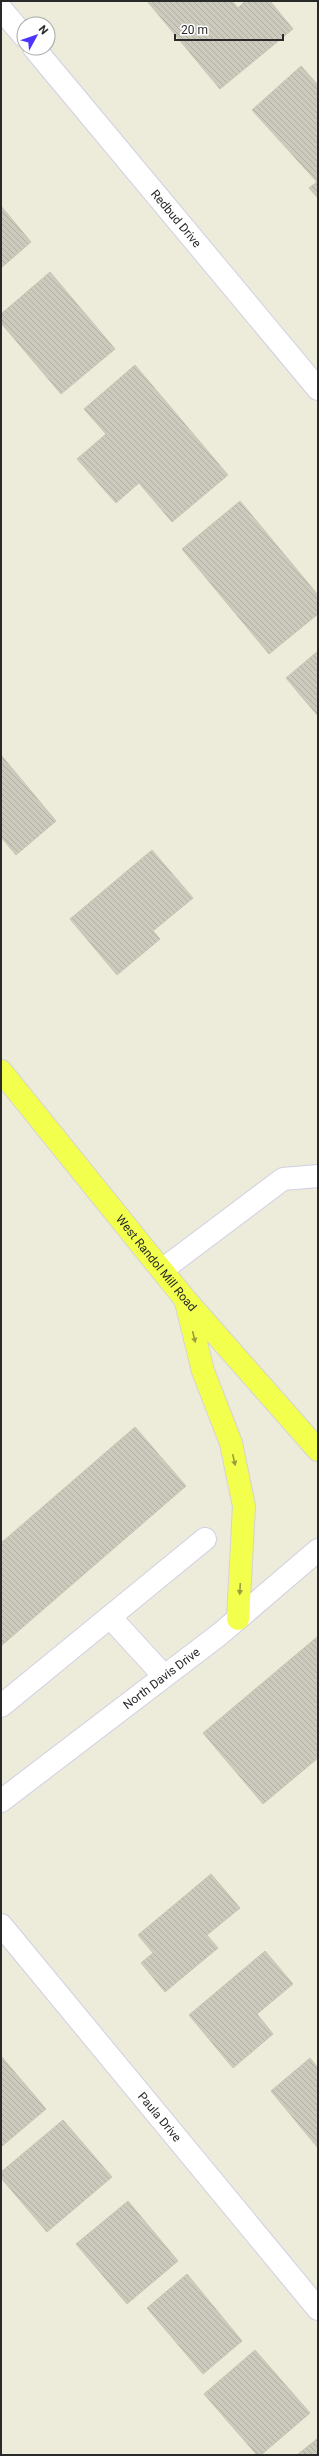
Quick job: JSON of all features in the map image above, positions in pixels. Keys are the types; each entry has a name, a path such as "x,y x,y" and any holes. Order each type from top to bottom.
{"main road":[{"name":"West Randol Mill Road","path":"1,1072 185,1299 318,1450"},
{"path":"185,1299 203,1371 231,1443 244,1506 238,1618"}],"street":[{"path":"1,9 16,27"},
{"name":"Redbud Drive","path":"41,56 318,389"},
{"path":"162,1270 283,1179 318,1176"},
{"path":"1,1706 205,1539"},
{"name":"North Davis Drive","path":"1,1801 238,1618 318,1550"},
{"path":"110,1617 164,1676"},
{"name":"Paula Drive","path":"1,1925 318,2308"}],"building":[{"path":"147,1 232,1 238,8 245,1 270,1 293,29 220,89"},
{"path":"301,66 318,85 318,198 309,188 317,182 252,110"},
{"path":"1,206 31,242 1,268"},
{"path":"50,272 115,349 61,394 1,323 1,314"},
{"path":"135,365 228,475 172,522 139,483 116,503 77,459 106,434 84,409"},
{"path":"240,501 318,595 318,614 269,654 182,549"},
{"path":"318,651 318,716 286,678"},
{"path":"1,755 56,821 16,855 1,837"},
{"path":"152,850 193,898 153,931 160,939 117,975 70,919"},
{"path":"135,1427 186,1486 1,1646 1,1543"},
{"path":"317,1637 318,1758 263,1804 203,1733"},
{"path":"211,1874 240,1908 207,1935 218,1948 165,1992 141,1963 153,1953 138,1935"},
{"path":"265,1951 293,1984 257,2014 273,2034 233,2068 189,2015"},
{"path":"1,2056 46,2109 1,2147"},
{"path":"310,2058 318,2068 318,2148 271,2091"},
{"path":"63,2120 112,2177 47,2232 1,2178 1,2172"},
{"path":"128,2201 178,2261 127,2304 76,2244"},
{"path":"187,2274 242,2341 203,2374 147,2308"},
{"path":"255,2350 310,2413 261,2455 257,2455 204,2394"},
{"path":"318,2438 318,2455 297,2455"}]}
